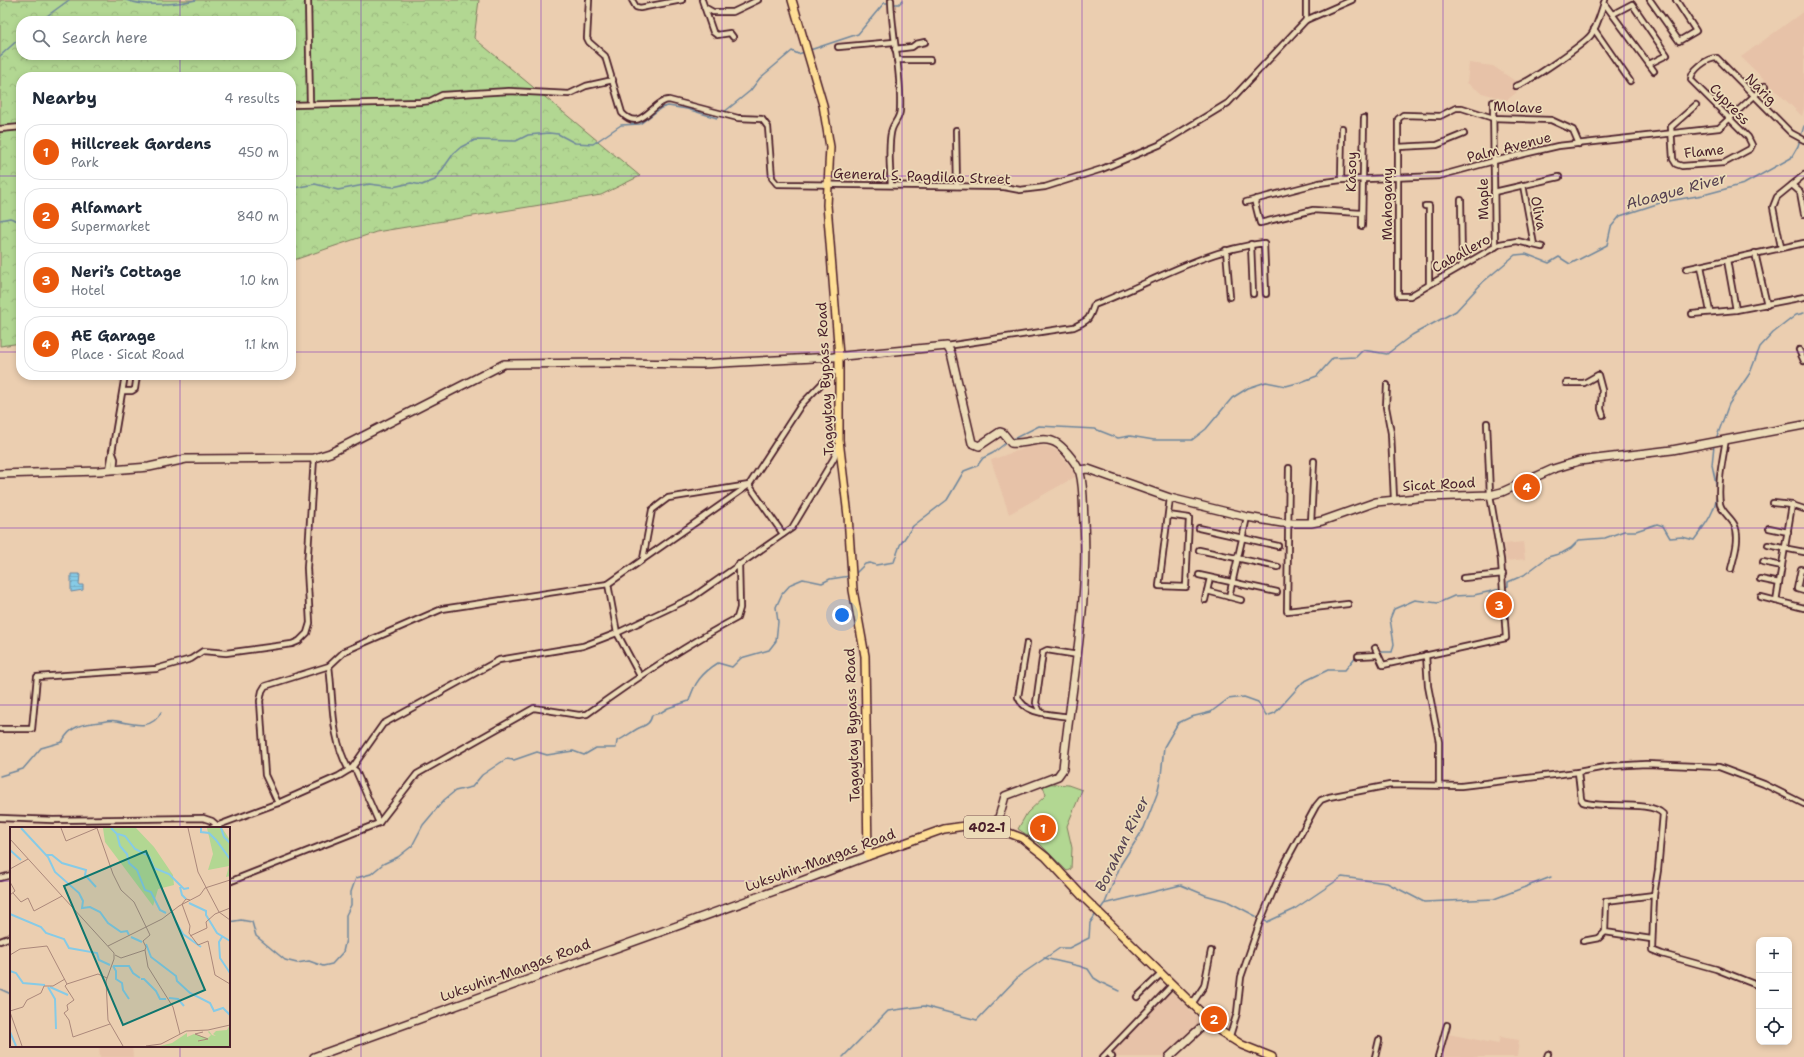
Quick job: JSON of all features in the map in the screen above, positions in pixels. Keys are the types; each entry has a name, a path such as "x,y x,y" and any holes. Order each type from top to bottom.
{"main road":[{"name":"Tagaytay Bypass Road","path":"792,0 822,100 829,137 830,154 828,212 839,356 839,440 848,508 853,590 865,656 868,856"},
{"name":"Luksuhin-Mangas Road","path":"868,856 948,829 965,826 996,828 1022,838 1035,847 1085,899 1208,1021 1230,1038 1268,1056"}],"street":[{"path":"308,0 310,104"},
{"name":"General S. Pagdilao Street","path":"589,0 587,40 604,54 622,113 629,118 642,118 665,100 727,116 744,119 758,118 766,123 770,139 772,178 774,183 803,185 828,184 1004,187 1020,190 1045,187 1102,169 1159,145 1235,97 1306,20 1352,0"},
{"path":"632,0 636,8 682,0"},
{"path":"702,0 711,29 715,34 730,33 733,37"},
{"path":"704,7 713,12 732,12 758,0"},
{"path":"891,0 900,112 891,132 891,185"},
{"path":"1306,0 1306,20"},
{"path":"1650,0 1679,41 1696,31 1676,0"},
{"path":"1604,2 1654,71"},
{"path":"1516,86 1540,73 1583,42 1594,29 1604,2"},
{"path":"1613,14 1632,4 1667,55 1649,64"},
{"path":"1594,29 1630,81"},
{"path":"838,47 894,42"},
{"path":"895,49 912,47 916,44 925,42"},
{"name":"Narig","path":"1691,80 1691,74 1693,71 1712,58 1717,58 1753,97 1791,134 1804,140"},
{"path":"897,60 930,60"},
{"path":"296,105 420,102 430,101 442,95 509,91 569,94 586,86 613,80"},
{"name":"Cypress","path":"1691,80 1748,137 1752,145"},
{"name":"Palm Avenue","path":"1246,202 1312,184 1341,180 1398,179 1439,176 1558,146 1719,128 1765,86"},
{"name":"Maple","path":"1493,102 1495,247"},
{"path":"1671,133 1671,127 1696,104"},
{"name":"Molave","path":"1400,116 1403,114 1440,116 1456,108 1462,108 1493,118 1551,120 1573,130 1579,144"},
{"name":"Mahogany","path":"1398,293 1398,119 1400,116"},
{"name":"Kasoy","path":"1362,226 1361,213 1364,118"},
{"path":"0,129 16,127"},
{"path":"1341,180 1342,128"},
{"path":"956,130 957,186"},
{"name":"Flame","path":"1671,133 1673,159 1676,164 1682,166 1724,163 1746,153 1752,145"},
{"path":"1398,147 1437,144 1464,134"},
{"path":"1781,247 1773,207 1777,197 1804,175"},
{"path":"1494,192 1559,177"},
{"name":"Oliva","path":"1523,185 1534,245"},
{"path":"1792,185 1800,192 1804,214"},
{"path":"1256,199 1255,203 1260,223 1313,210 1361,213"},
{"path":"1461,200 1462,265"},
{"path":"1425,206 1429,206 1429,284"},
{"name":"Caballero","path":"1398,293 1401,297 1408,297 1500,244 1517,241 1542,247"},
{"path":"0,474 14,475 149,467 186,459 314,458 330,453 504,364 702,364 839,356 947,346 1074,327 1084,322 1091,315 1094,305 1119,296 1161,275 1226,250 1264,242 1266,294"},
{"path":"1686,269 1804,243"},
{"path":"1251,244 1253,294"},
{"path":"1226,250 1230,297"},
{"path":"1755,254 1767,306"},
{"path":"1727,260 1736,310"},
{"path":"1701,266 1710,312"},
{"path":"1692,314 1767,306 1804,297"},
{"path":"947,346 951,353 972,443 979,446 997,433 1003,433 1011,443 1020,444 1034,440 1051,440 1063,448 1080,475 1086,561 1078,655 1062,773 1058,776 1008,794 1003,801 996,828"},
{"path":"1799,350 1804,361"},
{"path":"278,803 265,775 260,701 262,691 265,686 329,666 345,651 442,609 608,584 749,485 800,404 831,374 839,369"},
{"path":"1566,383 1584,383 1598,376 1602,390 1602,415"},
{"path":"111,470 115,459 112,451 124,380"},
{"path":"123,391 132,391 135,389 136,380"},
{"path":"1387,385 1386,407 1391,433 1394,500"},
{"path":"1375,648 1383,665 1506,638 1503,574 1490,495 1487,423"},
{"name":"Sicat Road","path":"1078,470 1088,469 1170,498 1247,517 1287,524 1311,523 1341,515 1366,504 1394,500 1490,495 1502,492 1553,468 1579,461 1672,450 1804,425"},
{"path":"0,818 53,820 203,818 212,821 219,827 339,776 351,769 383,724 499,660 583,646 617,633 687,601 783,534 797,520 834,458 839,440"},
{"path":"1722,440 1720,502 1723,510 1734,524 1736,530 1736,547 1731,570"},
{"path":"0,729 32,729 37,677 156,669 191,659 203,651 226,653 292,644 298,641 307,633 310,623 307,568 314,458"},
{"path":"1311,523 1314,461"},
{"path":"1289,468 1287,524 1287,611 1348,604"},
{"path":"749,485 783,534"},
{"path":"643,559 652,510 655,506 668,498 749,485"},
{"path":"1168,515 1189,518 1186,587 1159,586 1170,498"},
{"path":"1773,503 1792,505 1804,509"},
{"path":"1776,601 1792,505"},
{"path":"1229,597 1247,517"},
{"path":"1199,528 1278,546"},
{"path":"1769,528 1788,532"},
{"path":"1768,545 1804,552"},
{"path":"1199,550 1278,568"},
{"path":"1763,562 1782,566"},
{"path":"230,882 379,823 414,777 534,708 579,715 587,714 640,676 702,636 737,618 740,608 739,564"},
{"path":"1804,570 1801,569 1797,589 1804,591"},
{"path":"1463,578 1503,574"},
{"path":"1199,576 1277,592"},
{"path":"1205,600 1210,578"},
{"path":"1760,579 1779,583"},
{"path":"608,584 617,633 640,676"},
{"path":"1207,591 1241,600"},
{"path":"1761,598 1804,608"},
{"path":"1028,642 1018,697 1023,707 1040,712 1069,717"},
{"path":"1040,712 1036,703 1043,652 1047,650 1078,655"},
{"path":"1358,656 1378,655"},
{"path":"1426,655 1428,686 1439,742 1439,785"},
{"path":"329,666 335,734 338,748 351,769 356,771 379,823"},
{"path":"1230,1038 1237,1013 1241,977 1262,915 1288,858 1316,806 1321,800 1329,797 1390,785 1481,784 1630,764 1712,766 1764,784 1804,804"},
{"path":"1578,772 1581,799 1583,802 1640,806 1660,810 1663,814 1658,870 1654,894 1651,947 1655,952 1716,969 1756,985"},
{"name":"Luksuhin-Mangas Road","path":"314,1057 868,856"},
{"path":"0,878 10,875"},
{"path":"1583,942 1599,938 1605,932 1606,901 1654,894"},
{"path":"1605,932 1652,940"},
{"path":"0,940 10,937"},
{"path":"1192,1004 1204,986 1210,950"},
{"path":"1136,997 1161,974"},
{"path":"1103,1057 1172,985"},
{"path":"1169,1057 1208,1021"},
{"path":"1438,1057 1447,1025"},
{"path":"1375,1057 1379,1040"},
{"path":"1108,1052 1112,1057"}],"shaded area":[{"path":"1804,11 1804,108 1802,116 1741,57"},
{"path":"1469,63 1493,66 1518,83 1516,93 1507,100 1482,93 1467,83"},
{"path":"1039,445 1049,447 1057,451 1072,469 1075,477 1009,514 991,460 1031,446"},
{"path":"1523,542 1525,559 1506,561 1504,544"},
{"path":"1169,989 1201,1021 1165,1057 1116,1057 1110,1051"},
{"path":"1448,1034 1498,1044 1500,1037 1519,1040 1517,1057 1440,1057"},
{"path":"99,1047 132,1047 133,1057 100,1057"}],"green space":[{"path":"0,0 479,0 474,38 640,176 601,195 376,232 296,259 296,72 16,72 16,344 0,346"},
{"path":"1042,783 1068,785 1082,790 1067,826 1072,848 1071,869 1067,871 1038,842 1018,829 1027,813 1046,795"}],"water":[{"path":"71,574 80,574 79,585 83,585 83,590 71,592"}],"waterway":[{"path":"47,16 69,0"},
{"path":"126,0 142,4 171,4 196,0"},
{"path":"894,4 899,4 903,0"},
{"path":"810,50 858,34 884,3 887,3"},
{"path":"0,56 16,42"},
{"path":"723,113 750,91 760,78 792,51 798,54 805,52"},
{"path":"296,188 315,184 338,190 369,184 393,187 411,183 422,185 435,180 454,153 461,147 475,140 516,141 528,135 549,133 558,134 575,143 593,144 621,125 640,124 661,108 668,106 687,109 717,118 720,115"},
{"name":"Aloague River","path":"1011,440 1039,426 1095,429 1118,438 1130,436 1154,440 1192,440 1206,429 1232,398 1248,388 1266,382 1286,386 1301,382 1317,376 1333,358 1356,357 1363,350 1387,354 1412,335 1456,311 1483,282 1515,255 1526,254 1549,263 1559,257 1570,264 1607,245 1611,227 1620,216 1663,202 1703,195 1744,184 1791,158 1798,146 1804,126"},
{"path":"0,220 10,218 16,220"},
{"name":"Borahan River","path":"1716,439 1729,404 1750,373 1760,347 1773,333 1796,315 1804,313"},
{"name":"Aloague River","path":"855,574 865,564 870,563 876,565 894,562 900,545 913,526 947,500 964,471 977,466 983,458 993,453 1007,442"},
{"name":"Borahan River","path":"1714,445 1712,465 1717,488"},
{"name":"Borahan River","path":"1505,587 1508,586 1508,582 1524,575 1548,557 1562,553 1571,548 1579,540 1605,538 1624,531 1636,531 1657,524 1663,526 1670,538 1682,537 1694,540 1712,513 1717,494"},
{"name":"Aloague River","path":"230,922 241,920 252,922 256,936 285,960 297,963 309,961 323,966 332,964 343,952 346,939 346,915 351,905 351,892 356,878 371,874 383,864 398,857 412,846 423,825 444,800 455,791 472,787 482,775 506,759 514,760 537,752 547,755 573,751 584,755 596,748 616,748 617,741 647,724 652,715 689,701 693,689 699,679 718,663 732,667 741,658 769,650 776,641 778,622 776,607 782,594 791,584 803,579 822,583 830,579 850,576"},
{"name":"Borahan River","path":"1379,652 1392,652 1394,644 1390,619 1394,609 1415,600 1438,603 1454,596 1474,595 1501,589"},
{"name":"Borahan River","path":"1364,654 1376,653"},
{"name":"Borahan River","path":"1105,903 1121,864 1144,828 1157,794 1161,776 1164,747 1178,723 1191,717 1211,712 1228,699 1244,697 1258,702 1266,716 1275,713 1303,682 1328,670 1345,670 1357,655"},
{"path":"0,776 23,769 41,748 62,742 69,732 78,726 111,721 142,725 153,722 161,712"},
{"name":"Borahan River","path":"1100,910 1104,904 1181,885 1205,895 1227,901 1267,922 1293,910 1342,877 1387,883 1424,902 1494,899 1551,877"},
{"name":"Borahan River","path":"843,1057 888,1011 924,1006 977,1020 1019,976 1060,948 1069,948 1089,938 1090,923 1096,914"},
{"path":"1044,958 1088,969 1094,978 1119,991"},
{"name":"Aloague River","path":"0,989 10,994"}],"place":[{"name":"AE Garage","path":"1527,487"},
{"name":"Neri’s Cottage","path":"1499,605"},
{"name":"Hillcreek Gardens","path":"1043,828"},
{"name":"Alfamart","path":"1214,1019"}]}
